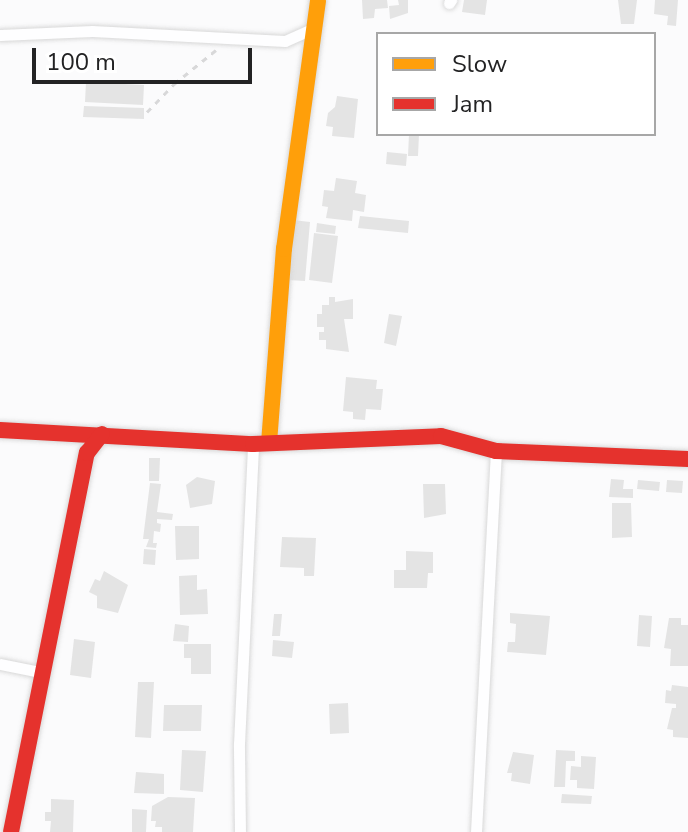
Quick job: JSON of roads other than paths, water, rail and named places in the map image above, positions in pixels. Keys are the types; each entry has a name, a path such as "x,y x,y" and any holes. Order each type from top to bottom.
{"street":[{"path":"240,832 239,744 261,443 318,0"},
{"path":"0,35 92,31 285,41 312,29"},
{"path":"285,41 309,55"},
{"path":"0,430 261,443 441,436 496,451 688,459"},
{"path":"75,432 87,453"},
{"path":"11,832 40,672 67,561 87,453 102,434"},
{"path":"476,832 496,451"},
{"path":"0,664 40,672"}]}
